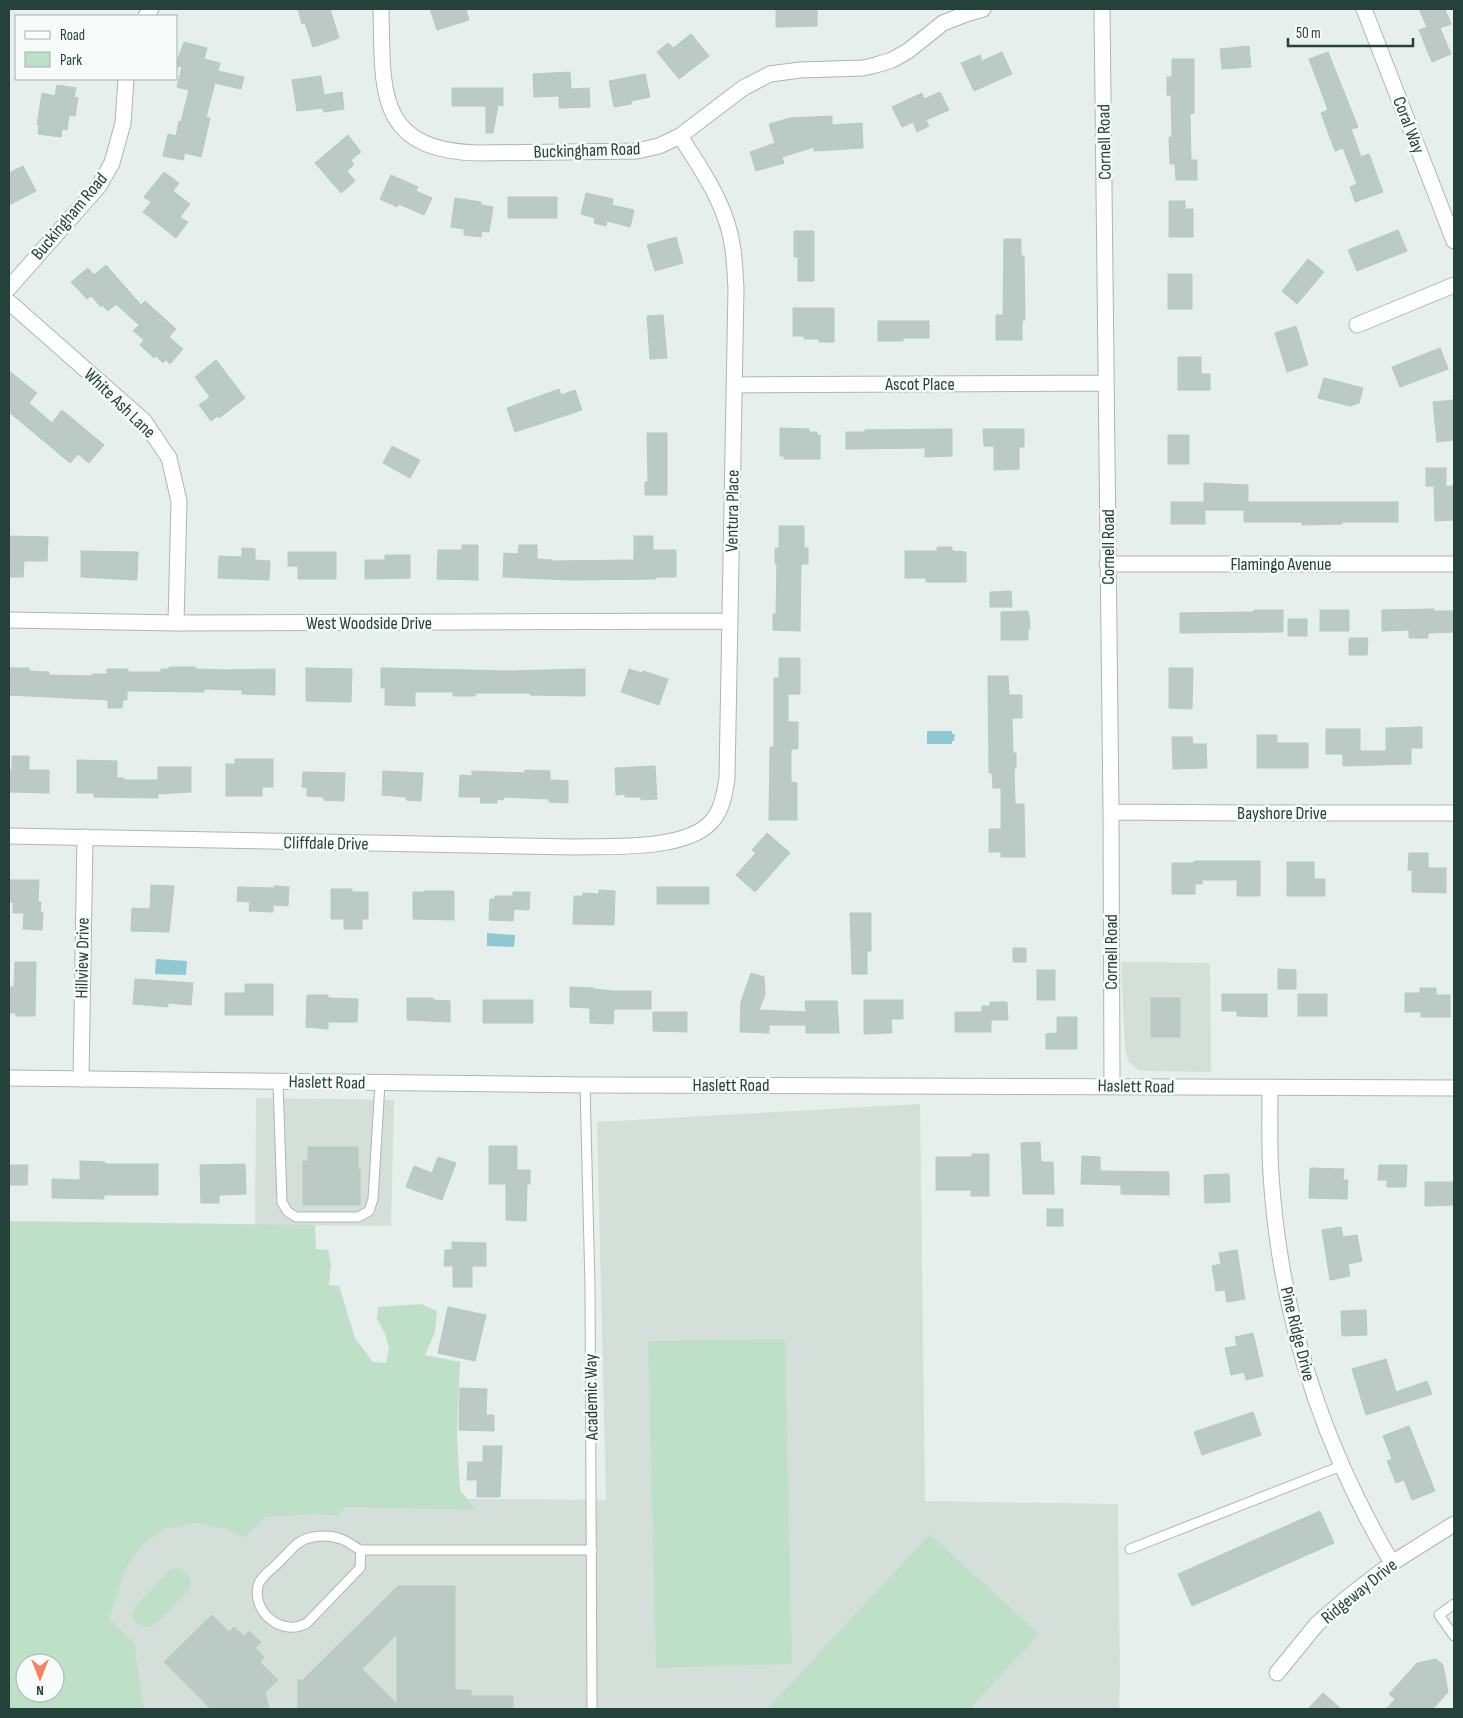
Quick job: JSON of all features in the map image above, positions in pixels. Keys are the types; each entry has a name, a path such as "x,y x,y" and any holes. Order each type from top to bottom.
{"street":[{"name":"Buckingham Road","path":"381,9 385,93 396,118 414,138 428,146 462,152 637,150 659,146 680,136 743,88 770,74 785,71 857,69 876,65 892,60 908,51 943,16 966,14 983,9"},
{"name":"Cornell Road","path":"1102,9 1111,812 1112,1086"},
{"name":"Coral Way","path":"1364,9 1454,241"},
{"name":"Buckingham Road","path":"9,288 99,186 112,162 124,124 126,80"},
{"name":"Ventura Place","path":"644,844 674,841 695,835 713,820 719,810 726,790 727,778 736,288 730,232 719,200 680,136"},
{"path":"1358,325 1454,285"},
{"name":"White Ash Lane","path":"9,302 144,421 169,458 179,501 176,623"},
{"name":"Ascot Place","path":"734,385 1106,383"},
{"name":"Flamingo Avenue","path":"1107,564 1454,564"},
{"name":"West Woodside Drive","path":"9,620 176,623 730,621"},
{"name":"Bayshore Drive","path":"1111,812 1454,813"},
{"name":"Cliffdale Drive","path":"9,836 572,847 644,844"},
{"name":"Hillview Drive","path":"81,1079 85,837"},
{"name":"Haslett Road","path":"9,1078 585,1085 1454,1088"},
{"name":"Pine Ridge Drive","path":"1270,1088 1271,1175 1282,1271 1301,1356 1319,1410 1341,1466 1364,1514 1392,1563"},
{"name":"Ridgeway Drive","path":"1277,1673 1317,1624 1392,1563 1454,1524"}],"lane":[{"path":"278,1082 282,1202 291,1214 302,1217 358,1217 369,1211 373,1199 380,1083"},
{"name":"Academic Way","path":"585,1085 590,1276 592,1709"},
{"path":"1130,1549 1341,1466"},
{"path":"361,1550 360,1568 307,1623 296,1626 282,1626 273,1622 264,1613 258,1595 259,1582 298,1543 311,1538 328,1536 344,1540 361,1550 592,1550"},
{"path":"1454,1604 1439,1616 1454,1636"}],"shaded area":[{"path":"1121,962 1210,963 1211,1072 1145,1071 1138,1070 1128,1061 1125,1048"},
{"path":"256,1098 394,1100 391,1226 255,1225"},
{"path":"920,1104 925,1501 1118,1504 1119,1709 99,1709 94,1532 122,1496 606,1500 597,1122"}],"green space":[{"path":"9,1221 315,1225 316,1249 328,1250 331,1264 329,1285 339,1286 355,1338 373,1362 386,1363 389,1347 377,1319 378,1307 421,1304 437,1311 435,1332 425,1355 460,1362 457,1436 460,1490 476,1510 345,1507 338,1516 318,1514 266,1517 244,1538 227,1529 196,1523 164,1529 143,1544 126,1568 109,1619 134,1643 144,1709 9,1709"},
{"path":"785,1339 792,1664 656,1668 648,1341"},
{"path":"930,1534 1039,1634 970,1709 767,1709"},
{"path":"177,1568 189,1577 188,1591 156,1624 150,1627 140,1626 133,1617 135,1607 169,1570"}],"water":[{"path":"927,731 952,731 952,734 955,734 954,741 952,741 952,744 927,744"},
{"path":"487,933 515,935 514,947 487,946"},
{"path":"156,959 187,961 186,975 155,974"}],"building":[{"path":"298,9 330,9 339,38 313,47 305,23 302,24"},
{"path":"430,9 466,9 469,20 437,30"},
{"path":"776,9 817,9 817,26 776,27"},
{"path":"1419,9 1445,9 1451,24 1440,28 1451,54 1432,62 1419,30 1427,27"},
{"path":"691,34 709,56 679,79 657,52 668,43 673,48"},
{"path":"184,42 207,48 204,59 220,63 218,71 244,77 241,89 215,83 206,117 210,118 201,157 185,153 183,160 163,156 168,134 176,136 189,90 177,87 182,67 178,66 178,58"},
{"path":"1249,46 1251,67 1222,69 1220,49"},
{"path":"1002,52 1012,74 974,91 961,63 980,55 982,61"},
{"path":"1328,52 1358,127 1351,129 1361,157 1369,154 1383,192 1355,202 1350,187 1357,184 1343,148 1335,151 1321,113 1328,110 1309,59"},
{"path":"1172,59 1194,59 1194,113 1190,114 1191,160 1197,160 1197,180 1176,180 1175,164 1170,164 1169,137 1172,137 1171,95 1167,95 1167,77 1172,77"},
{"path":"570,72 571,89 589,88 590,107 559,108 559,96 534,97 533,74"},
{"path":"645,74 650,97 631,101 631,104 614,107 609,81"},
{"path":"321,76 324,95 342,92 344,109 324,112 323,108 297,111 292,80"},
{"path":"57,85 76,88 74,97 78,98 75,116 69,115 67,130 62,129 61,137 38,134 39,125 37,125 42,93 55,96"},
{"path":"452,88 503,88 503,106 498,105 493,133 486,133 486,106 452,106"},
{"path":"940,92 949,110 926,120 929,126 917,132 913,122 902,127 892,107 922,93 924,99"},
{"path":"832,116 832,125 862,123 863,148 814,151 814,147 782,157 784,163 756,171 750,152 775,143 769,124 790,118"},
{"path":"348,135 361,152 351,160 354,164 347,171 355,181 341,193 315,163"},
{"path":"23,166 36,191 9,205 9,173"},
{"path":"164,172 179,183 173,191 190,204 180,217 188,222 176,238 143,212 151,202 144,197"},
{"path":"391,175 418,187 416,191 432,198 424,215 399,204 397,207 380,199"},
{"path":"586,193 613,199 612,205 634,210 630,227 607,221 606,226 594,223 595,218 581,214"},
{"path":"508,197 557,197 557,218 508,218"},
{"path":"455,198 481,202 481,205 493,207 489,232 482,231 481,237 464,235 464,229 451,227"},
{"path":"1169,201 1185,201 1185,209 1193,209 1193,237 1169,237"},
{"path":"1398,230 1407,251 1357,271 1348,250"},
{"path":"794,231 814,231 814,281 798,281 798,257 794,257"},
{"path":"676,237 683,263 655,271 647,245"},
{"path":"1004,239 1021,239 1021,256 1024,256 1025,320 1022,320 1022,340 996,340 996,315 1003,315"},
{"path":"1308,259 1324,272 1297,304 1282,291"},
{"path":"106,265 141,305 145,301 176,329 169,337 183,349 170,364 166,360 163,363 156,356 154,358 140,345 144,340 133,331 139,325 116,304 108,311 102,305 101,307 91,296 87,299 71,282 88,268 94,275"},
{"path":"1168,274 1192,274 1192,309 1168,309"},
{"path":"793,308 834,308 834,342 819,342 819,339 804,339 804,336 793,336"},
{"path":"663,315 667,358 650,359 647,316"},
{"path":"878,321 929,321 929,338 903,338 903,341 878,341"},
{"path":"1296,326 1308,365 1287,372 1275,333"},
{"path":"1440,348 1448,369 1400,387 1392,367"},
{"path":"1178,357 1201,357 1201,374 1210,374 1210,390 1178,390"},
{"path":"216,360 245,398 219,418 217,416 211,421 199,405 210,397 195,377"},
{"path":"9,371 37,393 29,403 52,423 62,410 104,445 89,463 78,454 70,463 9,412"},
{"path":"1324,378 1363,388 1359,403 1350,406 1318,398"},
{"path":"559,389 561,395 575,390 582,410 515,432 507,408"},
{"path":"1454,400 1454,440 1437,442 1433,402"},
{"path":"780,428 809,429 809,432 817,432 817,435 820,435 820,459 784,459 784,456 780,456"},
{"path":"952,429 952,456 925,457 925,448 846,449 846,432"},
{"path":"983,429 1024,429 1024,447 1019,447 1019,469 994,470 994,446 984,446"},
{"path":"647,433 667,433 667,495 645,495 645,482 648,482"},
{"path":"1168,435 1189,435 1189,464 1168,464"},
{"path":"392,446 420,460 410,478 383,463"},
{"path":"1426,468 1446,468 1446,486 1426,486"},
{"path":"1204,483 1248,485 1248,502 1398,502 1398,522 1342,522 1342,524 1302,525 1302,522 1244,522 1244,510 1205,510 1205,524 1171,524 1171,502 1204,502"},
{"path":"1454,486 1454,520 1435,521 1434,487"},
{"path":"779,526 804,526 804,548 808,548 808,564 801,564 800,631 773,630 773,614 776,614 777,564 775,564 775,548 779,548"},
{"path":"10,536 48,537 47,561 24,561 23,577 9,577"},
{"path":"634,536 653,536 653,550 676,550 676,577 569,580 503,577 504,553 518,554 519,545 537,545 537,559 551,561 634,560"},
{"path":"462,545 478,545 478,580 437,579 438,550 462,550"},
{"path":"937,547 952,547 952,551 966,552 966,582 926,582 926,578 905,578 905,551 937,551"},
{"path":"242,548 255,549 255,560 270,561 269,580 218,578 219,556 242,557"},
{"path":"81,551 138,552 137,580 81,577"},
{"path":"288,552 336,552 336,579 298,579 298,566 288,566"},
{"path":"385,555 410,555 410,578 365,579 365,560 385,560"},
{"path":"1011,591 1012,607 990,607 990,592"},
{"path":"1434,609 1434,611 1454,611 1454,632 1428,633 1428,638 1409,638 1409,630 1382,631 1382,610"},
{"path":"1254,610 1283,610 1283,632 1180,633 1180,613 1254,612"},
{"path":"1320,610 1349,610 1349,631 1320,631"},
{"path":"1028,611 1030,629 1028,629 1028,640 1001,640 1001,612"},
{"path":"1288,619 1307,619 1307,636 1288,636"},
{"path":"1349,638 1368,638 1367,655 1349,655"},
{"path":"779,658 800,658 800,694 788,694 788,722 798,722 798,749 791,749 791,782 797,783 797,820 769,820 770,747 774,747 774,678 779,678"},
{"path":"169,667 227,670 275,669 275,695 242,694 242,690 204,689 204,692 127,691 127,700 123,700 122,708 108,708 108,700 9,695 9,668 29,668 29,671 49,672 49,675 92,676 92,674 107,674 107,669 128,669 128,672 161,672 161,669 169,669"},
{"path":"306,668 352,669 351,702 306,701"},
{"path":"381,668 509,671 585,669 585,696 475,693 475,696 453,696 453,692 415,692 415,706 385,705 385,688 381,688"},
{"path":"1169,668 1193,668 1192,709 1169,708"},
{"path":"629,669 642,673 643,671 668,679 659,705 621,692"},
{"path":"988,676 1008,676 1009,695 1022,695 1022,718 1012,718 1013,753 1016,753 1016,768 1014,768 1015,804 1024,804 1025,857 1001,857 1001,852 989,852 989,829 1001,829 1001,788 993,788 992,773 989,773"},
{"path":"1422,727 1422,748 1411,748 1411,764 1343,766 1343,754 1326,754 1326,729 1360,729 1360,751 1386,751 1386,728"},
{"path":"1257,735 1277,735 1277,743 1308,743 1308,768 1257,768"},
{"path":"1172,737 1192,737 1193,744 1206,744 1207,768 1173,769"},
{"path":"12,756 29,756 29,770 49,770 49,793 9,792 9,770 12,770"},
{"path":"235,759 273,759 273,787 262,787 262,796 226,796 226,764 235,764"},
{"path":"77,760 117,761 117,778 124,778 124,780 158,780 158,767 191,767 191,792 158,794 158,798 94,797 94,793 77,793"},
{"path":"655,766 657,799 641,800 641,797 625,797 625,794 616,795 615,768"},
{"path":"525,770 550,771 550,780 568,781 568,803 549,802 549,799 503,797 503,800 497,799 497,803 480,803 481,797 459,797 460,775 472,776 472,771 525,773"},
{"path":"383,771 423,773 421,801 406,800 406,797 382,795"},
{"path":"303,772 345,773 344,801 324,800 324,797 307,796 307,788 302,787"},
{"path":"767,833 790,853 755,892 736,875 756,853 752,850"},
{"path":"1409,853 1428,853 1428,868 1446,868 1446,893 1412,892 1412,870 1408,870"},
{"path":"1194,861 1260,861 1260,896 1237,896 1237,880 1202,880 1202,884 1195,884 1195,894 1172,894 1172,863 1194,863"},
{"path":"1287,862 1314,862 1314,879 1325,879 1325,896 1287,896"},
{"path":"9,880 39,880 38,902 41,902 40,912 43,913 42,930 23,929 24,913 13,913 13,902 9,902"},
{"path":"151,885 174,886 169,932 131,931 132,908 150,909"},
{"path":"274,886 289,887 288,906 273,905 273,912 249,911 250,902 237,901 238,887 274,888"},
{"path":"657,887 709,887 709,904 657,904"},
{"path":"331,889 352,889 352,892 368,892 368,919 362,919 362,929 344,929 344,919 331,919"},
{"path":"599,890 615,891 614,925 573,924 574,896 583,896 583,893 599,894"},
{"path":"454,891 454,920 413,919 413,892"},
{"path":"513,892 530,892 529,910 514,909 513,921 489,920 490,899 495,899 495,896 513,896"},
{"path":"850,913 871,913 871,951 867,951 867,974 852,974"},
{"path":"1013,948 1026,948 1026,962 1013,962"},
{"path":"15,962 36,962 35,1016 16,1016 16,1013 9,1013 9,987 14,987"},
{"path":"1278,969 1296,970 1296,989 1278,989"},
{"path":"1037,970 1055,970 1055,1000 1037,1000"},
{"path":"751,973 764,977 765,995 759,1010 806,1012 805,1001 837,1001 839,1033 806,1033 806,1025 769,1025 769,1033 740,1032 741,1002"},
{"path":"135,979 193,983 191,1005 168,1003 168,1007 133,1004"},
{"path":"245,984 273,984 273,1015 225,1015 225,993 245,993"},
{"path":"570,987 614,991 651,991 651,1009 614,1009 613,1024 590,1023 590,1008 570,1007"},
{"path":"1420,988 1436,988 1436,995 1450,995 1450,1017 1421,1017 1421,1012 1405,1012 1405,993 1420,993"},
{"path":"1222,994 1267,994 1267,1017 1237,1016 1237,1011 1222,1011"},
{"path":"1298,994 1327,994 1327,1016 1298,1016"},
{"path":"307,995 328,995 328,998 358,999 357,1022 328,1022 328,1029 306,1027"},
{"path":"407,998 433,998 433,1000 450,1001 450,1022 407,1020"},
{"path":"1151,998 1180,998 1180,1037 1151,1037"},
{"path":"483,1000 533,1000 533,1023 483,1023"},
{"path":"864,1000 903,1000 903,1019 891,1019 892,1033 864,1034"},
{"path":"990,1002 1007,1002 1008,1020 991,1020 991,1032 955,1032 955,1012 982,1012 982,1006 990,1006"},
{"path":"653,1012 687,1012 687,1032 653,1031"},
{"path":"1057,1017 1077,1017 1077,1049 1046,1049 1046,1034 1057,1033"},
{"path":"1040,1142 1041,1162 1053,1162 1054,1194 1023,1194 1021,1143"},
{"path":"489,1146 517,1146 517,1170 530,1170 530,1184 527,1184 526,1221 506,1220 506,1184 489,1184"},
{"path":"308,1147 358,1147 360,1205 303,1205 303,1161 308,1161"},
{"path":"972,1154 989,1154 989,1196 971,1196 971,1190 936,1190 936,1157 972,1157"},
{"path":"1082,1156 1100,1157 1100,1171 1169,1172 1169,1195 1121,1194 1121,1185 1081,1184"},
{"path":"438,1157 456,1163 442,1200 406,1187 414,1166 432,1173"},
{"path":"80,1161 105,1162 105,1164 158,1164 158,1195 104,1195 104,1199 52,1198 52,1179 80,1180"},
{"path":"245,1164 246,1194 219,1195 219,1203 201,1203 200,1165"},
{"path":"9,1165 28,1165 27,1185 9,1185"},
{"path":"1379,1165 1407,1165 1406,1187 1387,1187 1387,1180 1378,1180"},
{"path":"1310,1168 1344,1169 1343,1180 1348,1180 1347,1199 1309,1198"},
{"path":"1229,1174 1230,1202 1205,1203 1204,1175"},
{"path":"1425,1182 1454,1182 1454,1205 1425,1206"},
{"path":"1047,1209 1063,1209 1063,1226 1047,1226"},
{"path":"1341,1227 1343,1237 1357,1235 1362,1261 1348,1264 1350,1276 1330,1280 1322,1230"},
{"path":"452,1242 486,1243 486,1266 472,1266 472,1287 453,1287 453,1266 444,1266 445,1250 452,1250"},
{"path":"1237,1250 1245,1299 1227,1302 1225,1290 1216,1291 1212,1266 1221,1264 1219,1253"},
{"path":"448,1307 486,1315 475,1361 438,1353"},
{"path":"1366,1310 1367,1335 1342,1336 1341,1311"},
{"path":"1253,1333 1263,1376 1246,1380 1244,1372 1231,1375 1225,1348 1237,1346 1235,1337"},
{"path":"1386,1359 1396,1392 1427,1381 1432,1394 1366,1415 1352,1369"},
{"path":"460,1388 487,1389 486,1415 494,1415 494,1431 459,1430"},
{"path":"1253,1412 1261,1435 1202,1455 1194,1432"},
{"path":"1409,1426 1435,1491 1412,1500 1404,1480 1396,1483 1387,1461 1392,1459 1383,1436"},
{"path":"483,1446 502,1446 500,1497 477,1497 477,1480 467,1480 468,1462 483,1462"},
{"path":"1320,1511 1334,1543 1192,1606 1178,1574"},
{"path":"398,1586 455,1586 455,1690 471,1690 471,1696 513,1696 513,1709 298,1709 298,1680 303,1680","holes":["397,1634 397,1704 362,1669"]},
{"path":"212,1615 229,1632 234,1627 244,1636 249,1631 261,1642 255,1648 264,1657 260,1662 278,1680 265,1692 269,1709 211,1709 164,1662"},
{"path":"1436,1659 1443,1665 1448,1692 1433,1709 1386,1709 1395,1699 1389,1694 1417,1663"},
{"path":"1323,1693 1341,1709 1308,1709"}]}
